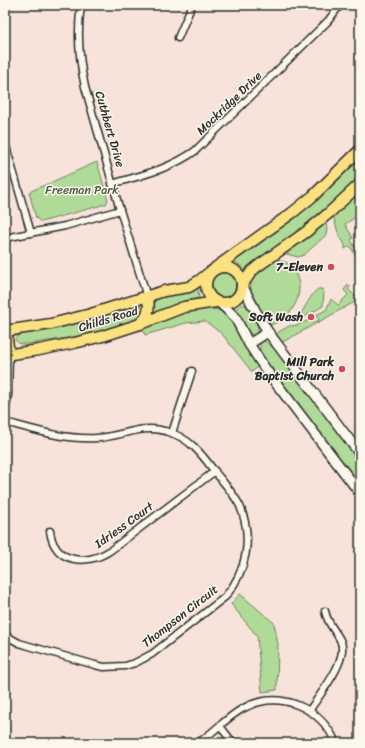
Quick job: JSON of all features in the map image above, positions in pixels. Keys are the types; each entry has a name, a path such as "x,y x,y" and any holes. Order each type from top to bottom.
{"main road":[{"name":"Childs Road","path":"6,331 51,324 91,314 164,291 189,287 292,213 313,196 360,150"},
{"path":"218,302 225,303 235,300 239,296 242,285 258,266 323,219 360,184"},
{"path":"360,454 268,332 242,285 241,278 238,273 233,269 221,266 213,270 207,277 206,289 211,298 218,302 235,317 249,344 266,370 360,493"},
{"name":"Cuthbert Drive","path":"140,324 149,311 150,306 147,297"},
{"name":"Childs Road","path":"7,354 74,343 103,336 184,307 218,302"},
{"path":"6,331 7,354"},
{"path":"249,344 268,332"}],"street":[{"name":"Cuthbert Drive","path":"81,5 79,38 81,68 85,87 112,184 147,297"},
{"path":"178,38 192,5"},
{"name":"Mockridge Drive","path":"112,184 167,168 196,151 334,15 340,5"},
{"path":"5,143 31,233"},
{"path":"5,238 65,226 120,210"},
{"path":"5,414 8,395 7,354"},
{"path":"5,366 8,378"},
{"path":"172,433 192,371"},
{"name":"Thompson Circuit","path":"5,422 53,435 75,438 99,438 148,429 158,429 181,436 195,447 215,471 240,507 246,531 247,543 243,567 231,590 218,603 152,654 135,663 125,666 104,667 19,643 5,635"},
{"name":"Idriess Court","path":"50,531 54,546 66,556 79,560 95,559 103,556 215,471"},
{"path":"309,710 337,668 342,656 342,644 328,623 325,611"},
{"path":"198,743 241,709 267,700 291,702 309,710 328,727 336,743"},
{"path":"220,726 233,743"}],"green space":[{"path":"360,156 360,179 320,215 246,271 234,260"},
{"name":"Freeman Park","path":"97,162 108,200 106,204 41,222 36,218 29,192"},
{"path":"360,190 360,210 357,212 359,215 345,224 353,238 351,240 360,257 360,263 350,246 345,249 345,245 338,233 333,215"},
{"path":"325,221 327,228 326,235 304,255 298,257 283,253"},
{"path":"274,259 285,262 290,266 298,281 299,289 295,305 290,312 284,318 269,325 252,295 251,282 257,272"},
{"path":"224,273 232,277 236,285 232,293 224,297 216,293 212,285 216,277"},
{"path":"348,285 351,286 348,289 356,297 360,293 360,299 281,343 276,336 277,333 289,326 298,325 311,319 313,323 319,320 316,315 326,310 331,299 338,305 348,295 344,290"},
{"path":"198,288 199,298 181,303 151,315 156,299 166,295"},
{"path":"318,289 322,289 324,292 323,306 298,320 297,319 310,298"},
{"path":"143,304 147,306 138,319 99,333 28,344 20,344 15,340 17,336 24,333 100,316"},
{"path":"243,304 255,317 258,327 256,335 252,334 246,329 235,309"},
{"path":"207,308 223,311 232,320 240,338 259,366 252,372 222,334 205,321 186,323 145,335 142,327 182,313"},
{"path":"264,341 275,348 360,461 360,487 264,360 260,351 260,343"},
{"path":"240,594 274,623 278,644 277,690 262,692 257,636 231,604"}],"place":[{"name":"7-Eleven","path":"331,267"},
{"name":"Soft Wash","path":"311,317"},
{"name":"Mill Park Baptist Church","path":"342,369"}]}
